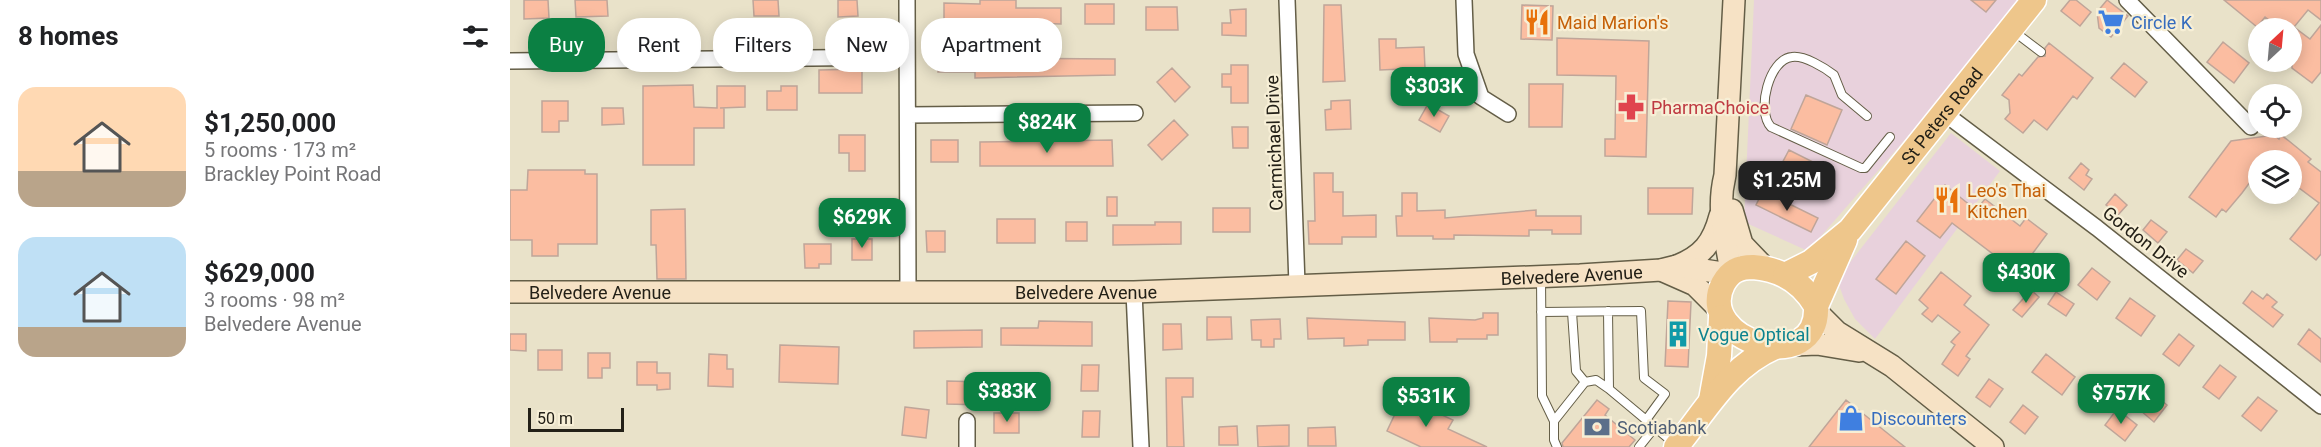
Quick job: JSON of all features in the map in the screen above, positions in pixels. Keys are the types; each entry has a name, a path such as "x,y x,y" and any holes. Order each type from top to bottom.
{"main road":[{"path":"1669,268 1703,252 1716,231 1720,216 1725,175 1734,0"},
{"name":"St Peters Road","path":"1775,271 1811,262 1850,230 2034,0"},
{"path":"1725,175 1734,222 1742,244 1775,271 1799,283 1816,308 1837,332 1872,353 1993,447"},
{"path":"1720,216 1730,274"},
{"name":"St Peters Road","path":"1816,308 1828,275 1850,230"},
{"path":"1711,401 1719,356 1719,294 1730,274 1744,267 1775,271"},
{"name":"Belvedere Avenue","path":"510,292 1134,292 1541,276 1669,268 1730,274"},
{"name":"Belvedere Avenue","path":"1669,268 1695,285 1720,313"},
{"path":"1677,446 1741,366 1785,346 1810,330 1816,308"},
{"path":"1720,313 1728,325 1750,340 1785,346 1832,345 1872,353"}],"street":[{"path":"907,0 907,18"},
{"name":"Carmichael Drive","path":"1287,0 1297,285"},
{"path":"1464,0 1466,54 1481,97 1508,114"},
{"path":"2127,0 2248,124"},
{"path":"510,61 825,58"},
{"path":"908,72 908,291"},
{"path":"908,115 1135,112"},
{"name":"Gordon Drive","path":"1944,113 2106,235 2321,406"},
{"path":"1134,292 1141,447"},
{"path":"966,421 967,447"}],"lane":[{"path":"2011,29 2041,52"},
{"path":"1867,116 1842,95 1834,75 1797,57 1786,58 1780,63 1765,97 1763,113 1771,127 1861,168 1865,168 1890,137"},
{"path":"1541,276 1542,396 1554,421 1554,440 1557,447"},
{"path":"1608,311 1609,389"},
{"path":"1541,312 1641,311 1644,378 1665,394 1646,420"},
{"path":"1572,312 1576,371 1585,382"},
{"path":"1554,421 1585,382 1596,380 1677,446"},
{"path":"1639,447 1655,427"}],"shaded area":[{"path":"1754,0 2023,0 2004,26 1808,251 1744,222"},
{"path":"1951,133 2000,171 1875,339 1855,319 1844,299 1839,285 1841,274"}],"building":[{"path":"524,0 548,0 549,18 524,19"},
{"path":"575,0 607,0 608,16 576,17"},
{"path":"753,0 778,0 779,16 754,16"},
{"path":"838,0 857,0 858,16 838,17"},
{"path":"980,0 1016,0 1016,8 1061,8 1061,18 944,18 944,3 980,4"},
{"path":"1971,0 1996,0 1986,12"},
{"path":"2070,0 2076,0 2091,12 2080,26 2061,11"},
{"name":"Circle K","path":"2107,0 2128,16 2111,37 2099,28 2097,12"},
{"path":"2224,0 2321,0 2321,20 2308,10 2301,18 2265,17 2248,20"},
{"path":"1085,4 1114,4 1114,24 1085,24"},
{"path":"1324,5 1341,5 1345,81 1323,82"},
{"name":"Maid Marion's","path":"1522,5 1553,6 1552,40 1521,39"},
{"path":"1146,7 1177,7 1178,30 1146,30"},
{"path":"1246,9 1246,36 1222,35 1222,23 1231,23 1230,10"},
{"path":"2321,25 2321,72 2312,83 2297,72 2302,72 2302,33 2310,39"},
{"name":"PharmaChoice","path":"1557,38 1649,41 1646,157 1605,156 1605,139 1615,139 1616,76 1557,75"},
{"path":"1379,39 1396,39 1396,48 1424,47 1425,68 1380,70"},
{"path":"2223,42 2248,64 2234,83 2207,62"},
{"path":"2049,43 2093,78 2077,99 2073,96 2047,130 2034,120 2023,133 2005,119 2010,113 2009,100 2002,95 2019,74 2022,76 2038,57 2045,56 2045,48"},
{"path":"1062,59 1115,59 1115,75 975,78 975,72 1062,72"},
{"path":"2124,63 2147,82 2135,97 2111,78"},
{"path":"1231,65 1248,65 1248,103 1231,103 1231,87 1222,87 1222,74 1231,74"},
{"path":"1172,68 1190,87 1175,102 1157,82"},
{"path":"819,70 862,72 862,93 819,93"},
{"path":"1529,84 1563,84 1562,127 1529,127"},
{"path":"693,85 694,107 717,108 717,86 745,86 745,107 720,108 724,108 724,128 694,128 694,165 643,165 643,86"},
{"path":"781,86 797,86 797,110 767,110 767,91 781,91"},
{"path":"1806,95 1842,110 1827,145 1791,129"},
{"path":"1350,100 1351,129 1326,130 1325,110 1331,109 1331,101"},
{"path":"542,101 568,101 568,121 559,121 559,132 542,132"},
{"path":"1428,104 1449,116 1440,132 1419,120"},
{"path":"602,108 623,108 624,124 602,125"},
{"path":"1174,120 1188,135 1162,160 1148,145"},
{"path":"1232,127 1248,127 1248,148 1233,148"},
{"path":"839,135 865,135 865,171 849,171 849,153 839,153"},
{"path":"2252,138 2285,138 2300,150 2248,150 2248,185 2226,212 2222,209 2216,217 2189,197 2231,141"},
{"path":"931,140 958,140 958,162 931,162"},
{"path":"1112,140 1113,166 980,166 980,142"},
{"path":"1789,150 1823,167 1814,186 1779,169"},
{"path":"2302,152 2311,159 2308,162 2321,172 2321,254 2316,260 2290,239 2319,203 2302,190"},
{"path":"2081,163 2089,170 2086,175 2092,179 2084,190 2069,178"},
{"path":"528,170 585,170 585,174 597,174 597,244 558,244 558,256 532,256 532,240 510,240 510,190 527,190"},
{"path":"1314,173 1333,173 1333,192 1343,192 1343,216 1376,215 1376,237 1342,237 1342,244 1309,244 1308,221 1315,221"},
{"path":"1945,185 1976,210 1985,199 2020,226 2026,218 2047,234 2018,273 1952,223 1940,238 1917,221"},
{"path":"1648,188 1693,188 1692,214 1648,214"},
{"path":"1763,191 1818,218 1811,232 1756,205"},
{"path":"1402,193 1417,193 1417,211 1445,210 1445,218 1536,210 1536,216 1581,216 1581,234 1552,234 1552,230 1529,230 1529,236 1454,235 1454,239 1433,239 1433,236 1397,236 1396,216 1402,216"},
{"path":"2115,194 2127,205 2118,215 2106,205"},
{"path":"1107,197 1117,197 1117,216 1107,216"},
{"path":"1213,208 1250,208 1250,232 1213,232"},
{"path":"685,209 686,279 657,279 656,245 651,245 651,210"},
{"path":"997,219 1035,219 1035,243 997,243"},
{"path":"2151,220 2167,232 2158,243 2143,230"},
{"path":"1066,222 1087,222 1087,241 1066,241"},
{"path":"1155,222 1181,222 1181,244 1113,245 1113,225 1155,225"},
{"path":"926,231 945,231 945,252 927,252"},
{"path":"852,239 872,239 872,260 852,260"},
{"path":"1906,241 1925,256 1896,294 1876,279"},
{"path":"804,244 831,244 831,264 819,264 819,268 805,268"},
{"path":"2186,249 2203,261 2193,273 2177,260"},
{"path":"2092,268 2110,282 2097,300 2078,285"},
{"path":"1941,272 1971,296 1964,305 1989,325 1966,356 1970,359 1958,376 1942,364 1955,345 1951,342 1960,332 1938,315 1932,322 1922,314 1928,308 1919,300"},
{"path":"2031,290 2039,297 2022,317 2013,310"},
{"path":"2252,291 2263,299 2267,294 2277,302 2272,307 2283,315 2273,327 2243,303"},
{"path":"2056,292 2074,304 2066,316 2048,304"},
{"path":"2130,298 2155,316 2141,336 2116,318"},
{"name":"Vogue Optical","path":"1668,301 1691,302 1688,367 1665,366"},
{"path":"1483,313 1498,313 1498,335 1487,335 1487,339 1430,342 1429,318 1475,320 1483,318"},
{"path":"1207,317 1231,317 1232,339 1207,340"},
{"path":"1307,318 1405,322 1405,340 1368,340 1368,345 1344,346 1344,338 1308,339"},
{"path":"1280,319 1281,339 1274,339 1274,347 1261,347 1261,340 1252,340 1251,320"},
{"path":"1039,321 1092,322 1092,346 1001,345 1001,328 1038,328"},
{"path":"1163,324 1181,324 1182,349 1163,350"},
{"path":"2309,329 2321,339 2321,362 2298,344"},
{"path":"982,330 982,347 914,348 914,331"},
{"path":"510,334 526,334 526,351 510,350"},
{"path":"2179,334 2194,346 2179,366 2163,354"},
{"path":"780,345 839,347 838,384 779,382"},
{"path":"538,350 562,350 562,370 538,370"},
{"path":"588,353 610,353 610,368 602,368 602,378 588,378"},
{"path":"709,354 727,355 727,369 733,369 733,387 708,386"},
{"path":"2046,354 2075,377 2062,395 2032,372"},
{"path":"637,362 657,362 657,373 670,373 670,389 657,390 657,385 637,385"},
{"path":"1082,365 1099,365 1098,391 1081,391"},
{"path":"2220,365 2236,377 2219,399 2203,387"},
{"path":"1166,378 1193,378 1193,397 1182,397 1184,447 1167,447"},
{"path":"1989,379 2003,389 1990,407 1976,397"},
{"path":"947,381 983,382 983,405 947,404"},
{"path":"2154,394 2167,405 2154,422 2141,411"},
{"path":"1403,397 1453,420 1448,429 1487,447 1421,447 1387,431"},
{"path":"2258,397 2277,411 2261,431 2242,416"},
{"name":"Scotiabank","path":"1597,400 1609,409 1605,415 1635,440 1629,447 1563,447 1562,443"},
{"name":"Discounters","path":"1846,400 1891,436 1905,447 1809,447"},
{"path":"2023,405 2038,417 2025,434 2010,422"},
{"path":"905,407 929,410 926,438 902,435"},
{"path":"2117,409 2137,425 2125,441 2105,425"},
{"path":"1083,411 1100,411 1099,437 1082,437"},
{"path":"994,413 1019,413 1019,433 994,433"},
{"path":"1289,425 1289,446 1258,447 1257,426"},
{"path":"1237,426 1238,445 1219,445 1219,427"},
{"path":"1335,427 1336,446 1308,446 1308,428"}],"place":[{"name":"Maid Marion's","path":"1537,22"},
{"name":"Circle K","path":"2111,22"},
{"name":"PharmaChoice","path":"1631,107"},
{"name":"Leo's Thai Kitchen","path":"1947,200"},
{"name":"Vogue Optical","path":"1678,334"},
{"name":"Discounters","path":"1851,418"},
{"name":"Scotiabank","path":"1597,427"}]}
